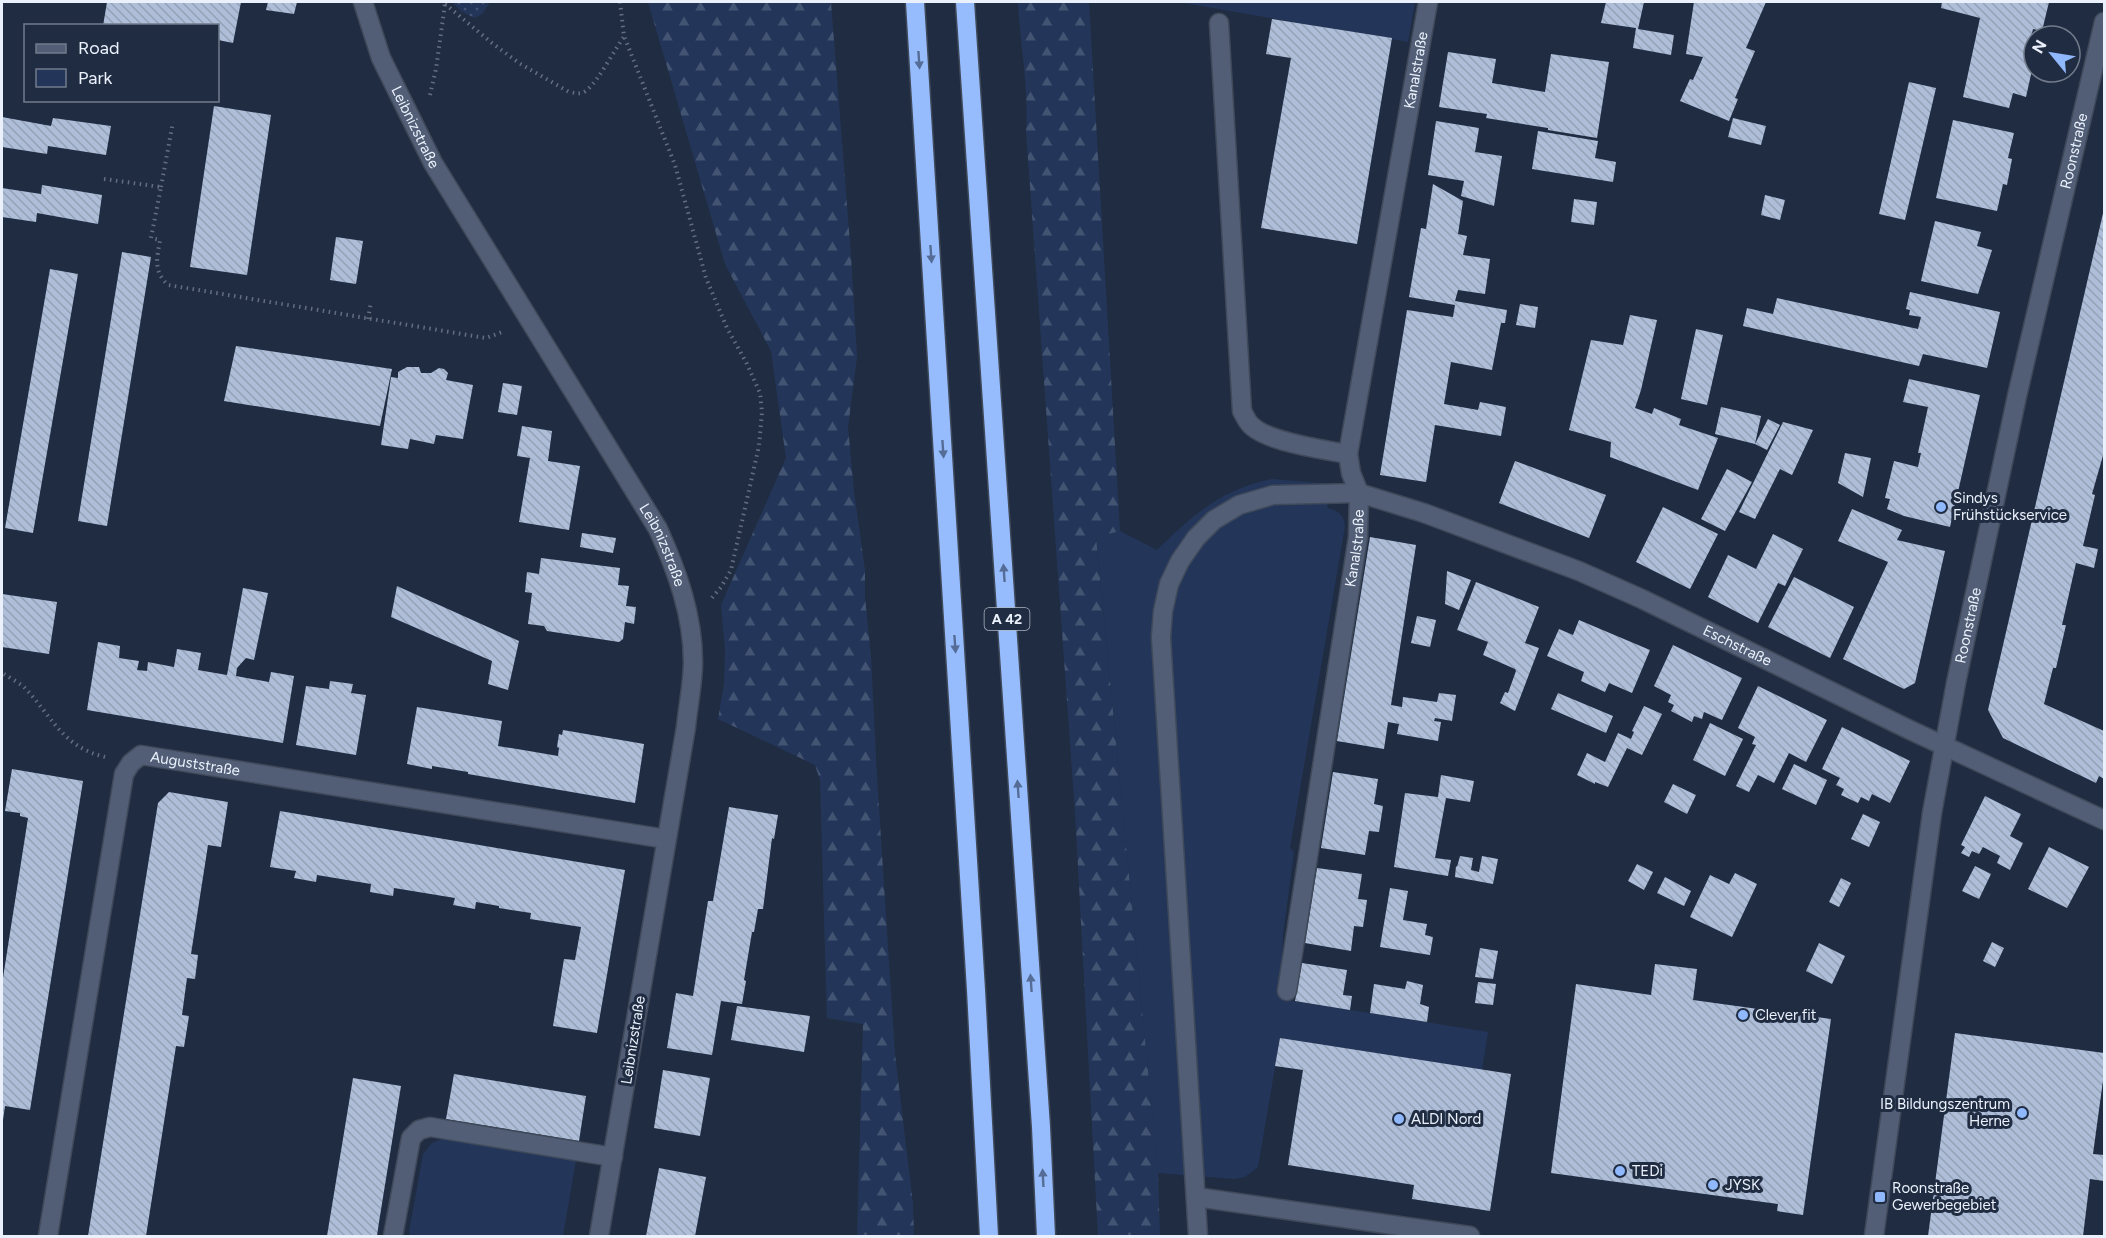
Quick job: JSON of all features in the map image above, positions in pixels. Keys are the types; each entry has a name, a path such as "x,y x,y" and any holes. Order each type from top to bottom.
{"highway":[{"path":"915,2 989,1236"},
{"name":"A 42","path":"965,2 1046,1236"}],"street":[{"name":"Leibnizstraße","path":"363,2 381,58 433,163 658,529 678,574 692,637 693,664 686,727 599,1236"},
{"name":"Kanalstraße","path":"1287,991 1358,537 1359,493 1351,473 1348,454 1428,2"},
{"name":"Roonstraße","path":"1874,1236 1943,746 2017,396 2104,21"},
{"path":"1219,23 1242,411 1251,426 1265,435 1321,450 1348,454"},
{"name":"Eschstraße","path":"1198,1236 1161,637 1169,585 1180,561 1196,538 1214,520 1239,505 1273,495 1359,493 1424,513 1590,576 1701,627 1943,746 2104,820"},
{"name":"Auguststraße","path":"48,1236 124,774 131,763 141,755 666,839"},
{"path":"393,1236 411,1137 419,1130 430,1126 613,1157"},
{"path":"1196,1197 1470,1236"}],"path":[{"path":"620,2 624,36 675,165 706,278 727,328 760,393 762,412 759,446 731,570 711,600 687,612"},
{"path":"412,124 430,95 436,69 444,3"},
{"path":"444,3 484,38 519,63 569,92 578,94 586,91 595,80 624,36"},
{"path":"173,122 151,238 159,240 157,269 160,278 168,285 486,338 531,321"},
{"path":"104,179 160,187"},
{"path":"368,319 371,302"},
{"path":"4,675 22,685 60,733 88,753 131,763"}],"green space":[{"path":"452,2 490,2 482,14 474,18 461,11"},
{"path":"648,2 831,2 857,357 848,427 865,570 895,1054 913,1204 914,1236 857,1236 863,1024 827,1018 820,780 815,765 718,719 724,684 725,650 721,605 786,458 771,351 725,264"},
{"path":"1018,2 1089,2 1120,531 1096,537 1158,1173 1160,1236 1098,1236 1075,812"},
{"path":"1178,2 1415,2 1408,42"},
{"path":"1272,479 1331,484 1327,508 1340,514 1345,526 1290,848 1294,852 1283,935 1281,999 1488,1032 1482,1070 1280,1038 1258,1167 1245,1177 1234,1179 1158,1173 1096,536 1120,531 1157,550 1195,515 1222,497"},
{"path":"444,1138 576,1160 563,1236 410,1236 423,1154 432,1143"}],"building":[{"path":"107,2 241,2 233,43 219,40 219,24 103,24"},
{"path":"268,2 297,2 294,14 266,10"},
{"path":"1606,2 1644,2 1638,29 1674,35 1671,55 1633,48 1636,28 1601,23"},
{"path":"1694,2 1766,2 1746,48 1755,51 1735,98 1738,99 1729,121 1680,101 1703,57 1686,54"},
{"path":"1942,2 2049,2 2044,24 2022,24 2022,84 2029,84 2026,97 2013,93 2009,108 1963,97 1980,18 1941,8"},
{"path":"1272,19 1392,38 1357,244 1261,228 1291,58 1266,54"},
{"path":"1448,52 1496,59 1492,83 1545,92 1551,54 1609,62 1597,138 1486,118 1487,114 1439,107"},
{"path":"1909,82 1936,88 1905,220 1879,214"},
{"path":"214,106 271,115 247,275 190,267"},
{"path":"2,117 51,126 53,118 111,126 106,155 48,146 47,154 2,147"},
{"path":"1733,118 1766,126 1761,145 1728,137"},
{"path":"1953,120 2014,133 2008,158 2012,159 2007,185 2003,184 1997,211 1936,198"},
{"path":"1436,121 1479,128 1475,152 1502,156 1494,206 1461,196 1464,181 1428,175"},
{"path":"1538,131 1598,141 1595,158 1616,162 1613,182 1532,169"},
{"path":"1433,184 1463,201 1458,234 1467,236 1463,255 1490,259 1485,294 1458,290 1455,301 1507,310 1505,323 1501,323 1492,370 1451,362 1444,404 1478,410 1480,402 1506,407 1501,436 1435,425 1426,482 1380,475 1407,310 1453,317 1455,305 1409,297 1421,228 1426,229"},
{"path":"42,185 102,195 98,224 37,213 36,222 2,217 2,188 41,194"},
{"path":"1765,195 1785,200 1780,220 1761,215"},
{"path":"1574,199 1597,202 1594,225 1571,222"},
{"path":"2104,209 2104,452 2092,494 2095,495 2083,546 2098,549 2094,568 2076,563 2062,625 2066,625 2056,668 2053,668 2044,704 2104,731 2104,779 2099,776 2096,783 2003,738 1988,710"},
{"path":"1935,221 1981,232 1977,246 1992,250 1978,294 1921,281"},
{"path":"336,237 363,241 356,284 330,280"},
{"path":"122,252 151,257 107,526 78,521"},
{"path":"50,269 78,274 33,533 5,528"},
{"path":"1910,292 2000,312 1987,368 1923,354 1919,366 1743,326 1747,308 1773,314 1777,298 1918,329 1921,317 1909,315 1910,310 1906,309"},
{"path":"1520,304 1538,307 1535,328 1516,325"},
{"path":"1630,315 1657,320 1635,408 1652,414 1654,408 1681,419 1679,425 1718,438 1698,490 1610,457 1611,442 1569,430 1591,340 1623,345"},
{"path":"1696,329 1723,335 1707,405 1681,399"},
{"path":"236,346 392,369 380,426 224,401"},
{"path":"407,367 419,367 421,373 431,373 439,368 444,369 448,373 446,380 473,385 463,439 436,435 434,444 410,439 408,449 381,445 391,377 398,378 398,372"},
{"path":"1909,379 1980,395 1950,527 1904,516 1887,509 1890,499 1885,498 1894,461 1918,467 1921,453 1918,453 1928,407 1903,402"},
{"path":"503,383 522,386 517,415 498,412"},
{"path":"1721,407 1761,416 1755,444 1715,434"},
{"path":"1768,419 1780,425 1767,450 1755,444"},
{"path":"1783,422 1813,430 1792,475 1780,469 1755,519 1739,512"},
{"path":"522,426 552,431 548,461 580,466 569,530 519,522 530,458 517,456"},
{"path":"1845,453 1871,458 1863,497 1838,483"},
{"path":"1515,461 1606,495 1589,538 1499,503"},
{"path":"1727,469 1752,482 1725,531 1701,519"},
{"path":"1663,507 1718,534 1690,589 1636,562"},
{"path":"1852,509 1902,530 1897,540 1945,551 1915,683 1904,689 1843,659 1888,562 1838,541"},
{"path":"582,533 616,538 613,553 580,547"},
{"path":"1773,534 1803,549 1785,586 1778,583 1758,623 1708,597 1728,555 1756,569"},
{"path":"1370,537 1416,545 1391,705 1402,707 1403,697 1437,702 1439,693 1456,695 1452,721 1435,718 1434,721 1441,722 1438,741 1397,734 1399,724 1388,722 1384,749 1337,741"},
{"path":"541,558 620,568 618,585 629,586 626,606 636,607 634,624 625,622 623,639 619,642 547,631 544,626 528,624 532,593 525,592 527,572 539,574"},
{"path":"1447,571 1471,580 1459,610 1445,604"},
{"path":"1794,577 1854,607 1830,658 1768,627"},
{"path":"1476,582 1539,607 1525,643 1539,648 1515,711 1500,703 1505,692 1508,693 1515,669 1483,655 1488,642 1457,630"},
{"path":"397,586 519,641 508,690 488,684 492,661 391,617"},
{"path":"243,588 268,593 254,660 246,658 237,668 236,676 269,682 271,672 294,676 283,743 87,710 98,642 120,646 119,658 139,661 137,670 147,671 148,662 174,667 177,649 201,653 198,670 227,675"},
{"path":"2,594 57,602 49,654 2,647"},
{"path":"1417,616 1436,620 1430,647 1411,643"},
{"path":"1579,620 1650,650 1632,693 1609,683 1605,692 1581,681 1584,672 1547,656 1559,629 1573,635"},
{"path":"1673,645 1742,678 1722,720 1704,712 1702,719 1694,716 1692,722 1671,711 1674,705 1668,702 1671,695 1654,686"},
{"path":"330,681 353,684 351,693 366,695 356,755 296,745 306,686 329,689"},
{"path":"1758,686 1827,720 1806,762 1789,753 1774,783 1758,775 1749,792 1736,786 1756,745 1752,744 1755,737 1738,728"},
{"path":"1558,693 1613,716 1606,733 1551,709"},
{"path":"1644,706 1662,714 1642,755 1627,748 1608,787 1595,782 1595,784 1577,775 1587,753 1605,762 1618,733 1631,739 1634,732 1632,731"},
{"path":"417,707 502,721 498,746 558,756 559,734 562,735 563,730 644,744 635,803 468,774 468,772 407,764"},
{"path":"1710,723 1743,739 1725,776 1693,760"},
{"path":"1842,727 1910,761 1890,803 1872,794 1869,801 1861,797 1858,803 1841,795 1844,789 1836,785 1840,778 1822,769"},
{"path":"1794,764 1827,780 1816,805 1782,789"},
{"path":"12,769 83,781 30,1110 5,1106 3,1120 2,984 28,818 20,816 20,813 5,811"},
{"path":"1333,772 1378,779 1374,804 1383,806 1379,832 1369,831 1365,855 1321,848"},
{"path":"1441,775 1474,781 1470,802 1446,798 1435,858 1451,860 1448,876 1394,867 1405,793 1438,797"},
{"path":"1673,784 1696,795 1687,814 1664,802"},
{"path":"169,792 228,802 221,847 208,845 191,954 198,955 195,979 187,978 182,1015 189,1016 184,1047 176,1046 146,1236 88,1236 158,803"},
{"path":"1985,796 2021,814 2010,836 2023,843 2010,870 1997,863 2000,856 1983,847 1979,854 1972,851 1969,857 1961,853 1965,847 1961,845"},
{"path":"729,807 778,815 774,839 772,838 763,909 758,909 754,932 752,932 742,1004 721,1001 712,1055 667,1048 676,993 693,996 708,901 713,901"},
{"path":"280,811 625,870 597,1033 553,1026 564,959 575,960 581,927 530,919 531,913 476,902 475,909 453,905 455,898 394,888 393,896 370,892 371,884 317,875 316,882 294,878 296,871 270,867"},
{"path":"1863,814 1880,822 1869,847 1851,839"},
{"path":"2049,847 2089,867 2067,908 2028,889"},
{"path":"1460,856 1473,858 1471,870 1479,872 1482,856 1498,859 1493,884 1455,877"},
{"path":"1637,864 1653,872 1644,890 1628,881"},
{"path":"1975,866 1991,874 1979,899 1962,891"},
{"path":"1317,868 1362,874 1358,899 1367,900 1363,927 1354,926 1351,951 1305,943"},
{"path":"1735,873 1757,884 1732,937 1690,917 1710,875 1729,884"},
{"path":"1665,877 1691,891 1684,906 1657,893"},
{"path":"1841,878 1851,883 1839,907 1829,902"},
{"path":"1390,888 1408,891 1403,920 1427,924 1425,935 1433,937 1430,955 1380,947"},
{"path":"1992,942 2004,948 1995,967 1983,961"},
{"path":"1819,943 1845,956 1832,984 1806,971"},
{"path":"1480,948 1498,951 1493,979 1475,977"},
{"path":"1302,963 1347,970 1343,995 1352,996 1350,1010 1295,1001"},
{"path":"1655,964 1697,969 1693,1000 1831,1019 1803,1215 1777,1211 1778,1204 1551,1173 1576,984 1651,995"},
{"path":"1407,981 1423,985 1420,1004 1429,1007 1427,1022 1370,1013 1374,984 1405,989"},
{"path":"1478,982 1496,984 1493,1005 1475,1003"},
{"path":"737,1006 810,1016 804,1052 731,1040"},
{"name":"IB Bildungszentrum Herne","path":"1955,1033 2104,1053 2104,1073 2093,1154 2104,1155 2104,1181 2090,1179 2083,1236 1928,1236"},
{"name":"ALDI Nord","path":"1280,1038 1511,1074 1490,1211 1412,1199 1414,1185 1288,1165 1303,1070 1275,1066"},
{"path":"663,1070 710,1078 700,1136 654,1128"},
{"path":"454,1074 586,1096 579,1141 446,1119"},
{"path":"353,1078 401,1086 377,1236 327,1236"},
{"path":"659,1168 706,1177 695,1236 646,1236"}],"place":[{"name":"Sindys Frühstückservice","path":"1941,507"},
{"name":"Clever fit","path":"1743,1015"},
{"name":"IB Bildungszentrum Herne","path":"2022,1113"},
{"name":"ALDI Nord","path":"1399,1119"},
{"name":"TEDi","path":"1620,1171"},
{"name":"JYSK","path":"1713,1185"},
{"name":"Roonstraße Gewerbegebiet","path":"1880,1197"}]}
